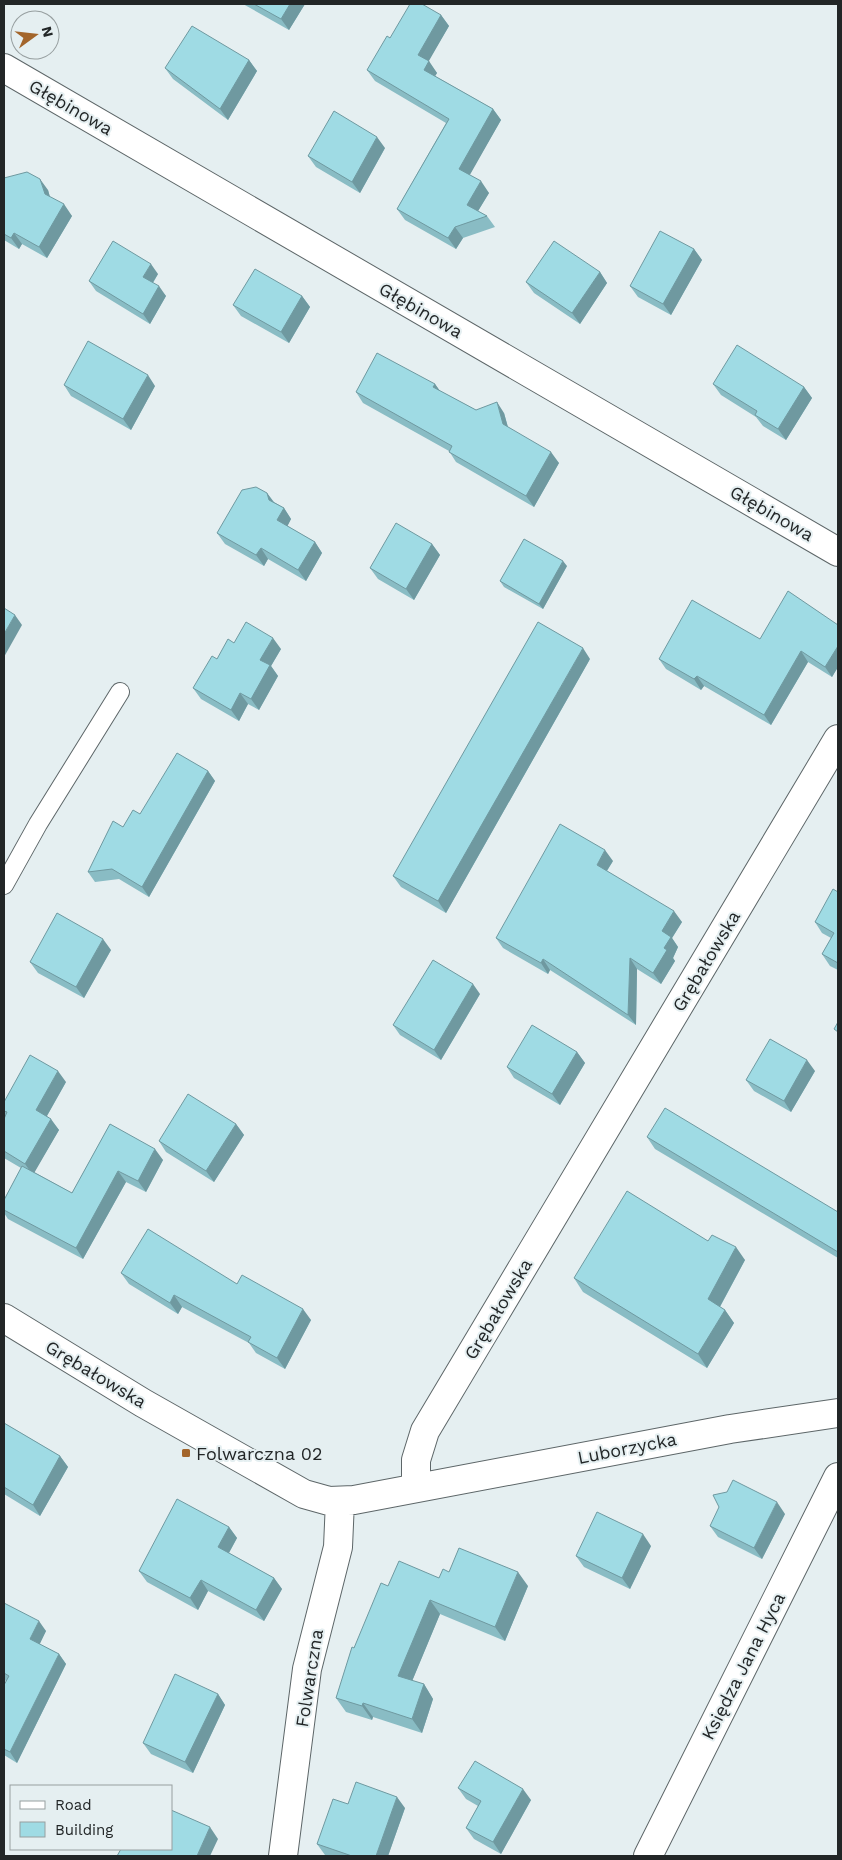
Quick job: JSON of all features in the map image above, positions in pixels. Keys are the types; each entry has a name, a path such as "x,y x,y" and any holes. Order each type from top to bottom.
{"street":[{"name":"Głębinowa","path":"4,68 838,552"},
{"name":"Grębałowska","path":"4,1318 143,1403 304,1494 317,1499 340,1501 416,1488 416,1460 425,1431 838,739"},
{"name":"Luborzycka","path":"416,1488 730,1429 838,1413"},
{"name":"Księdza Jana Hyca","path":"648,1856 838,1477"},
{"name":"Folwarczna","path":"283,1856 307,1669 338,1547 340,1501"}],"lane":[{"path":"4,885 38,824 120,692"}],"building":[{"path":"254,4 290,4 281,19"},
{"path":"410,4 422,4 441,15 418,55 429,61 424,70 493,109 459,169 481,181 467,205 487,216 455,227 448,238 397,209 449,119 367,70 387,36 390,38"},
{"path":"192,26 249,60 220,109 165,68"},
{"path":"334,111 377,137 352,182 308,156"},
{"path":"27,172 40,179 45,194 64,204 39,247 14,233 11,238 4,234 4,178"},
{"path":"660,231 694,249 663,304 630,286"},
{"path":"113,241 151,264 143,277 159,286 143,314 89,281"},
{"path":"554,241 600,272 572,313 526,282"},
{"path":"255,269 302,296 281,332 233,305"},
{"path":"88,341 148,375 123,419 64,385"},
{"path":"737,345 804,387 778,429 755,415 757,411 713,384"},
{"path":"377,353 435,384 433,387 476,410 497,402 503,424 551,452 526,496 449,452 452,446 356,392"},
{"path":"256,487 267,493 269,500 284,508 277,520 315,542 298,570 261,548 256,555 217,533 242,490"},
{"path":"396,523 432,544 406,589 370,568"},
{"path":"524,539 563,561 539,604 500,581"},
{"path":"788,591 838,625 838,646 825,667 801,651 764,715 697,676 694,679 659,659 692,600 760,639"},
{"path":"4,608 15,615 4,634"},
{"path":"246,622 273,638 260,660 270,665 251,699 240,693 231,710 193,688 212,656 217,659 228,639 234,643"},
{"path":"538,622 583,648 438,901 393,876"},
{"path":"177,753 208,771 142,887 112,869 88,872 113,821 123,827 133,810 140,814"},
{"path":"560,824 605,850 597,865 674,911 662,931 671,937 664,948 667,950 653,973 630,958 628,1015 543,959 541,963 496,938"},
{"path":"833,889 838,892 838,963 822,954 834,933 815,922"},
{"path":"57,913 103,939 76,987 30,962"},
{"path":"433,960 473,984 434,1050 393,1025"},
{"path":"838,1022 838,1032 834,1029"},
{"path":"532,1025 577,1052 552,1094 507,1067"},
{"path":"770,1039 807,1060 784,1101 746,1080"},
{"path":"30,1055 58,1071 36,1110 51,1119 25,1164 4,1151 4,1119 7,1112 4,1111 4,1102"},
{"path":"188,1094 236,1124 206,1171 159,1141"},
{"path":"665,1108 838,1212 838,1252 647,1137"},
{"path":"110,1124 155,1149 138,1181 118,1171 76,1248 4,1210 4,1200 22,1166 72,1193"},
{"path":"627,1191 708,1241 712,1235 736,1247 708,1299 725,1310 698,1354 574,1278"},
{"path":"148,1229 237,1284 242,1275 303,1309 277,1358 248,1342 251,1337 174,1295 170,1303 121,1273"},
{"path":"4,1423 60,1456 33,1505 4,1487"},
{"path":"733,1480 777,1502 754,1548 710,1526 719,1507 713,1495 727,1492"},
{"path":"177,1499 229,1527 218,1547 274,1578 256,1610 201,1580 190,1598 139,1571"},
{"path":"597,1512 643,1534 622,1578 576,1556"},
{"path":"459,1548 518,1572 495,1627 430,1600 398,1676 424,1684 412,1719 363,1703 362,1706 336,1698 352,1647 354,1648 381,1583 388,1586 399,1561 439,1578 443,1569 449,1572"},
{"path":"4,1603 39,1621 30,1639 59,1654 10,1752 4,1749 4,1685 9,1676 4,1673"},
{"path":"175,1674 218,1694 185,1762 143,1743"},
{"path":"475,1761 523,1789 493,1842 466,1828 481,1801 458,1788"},
{"path":"356,1782 397,1797 376,1856 352,1856 317,1844 333,1799 348,1804"},
{"path":"172,1810 210,1827 197,1856 117,1856 120,1850 172,1850"}],"place":[{"name":"Folwarczna 02","path":"186,1453"}]}
